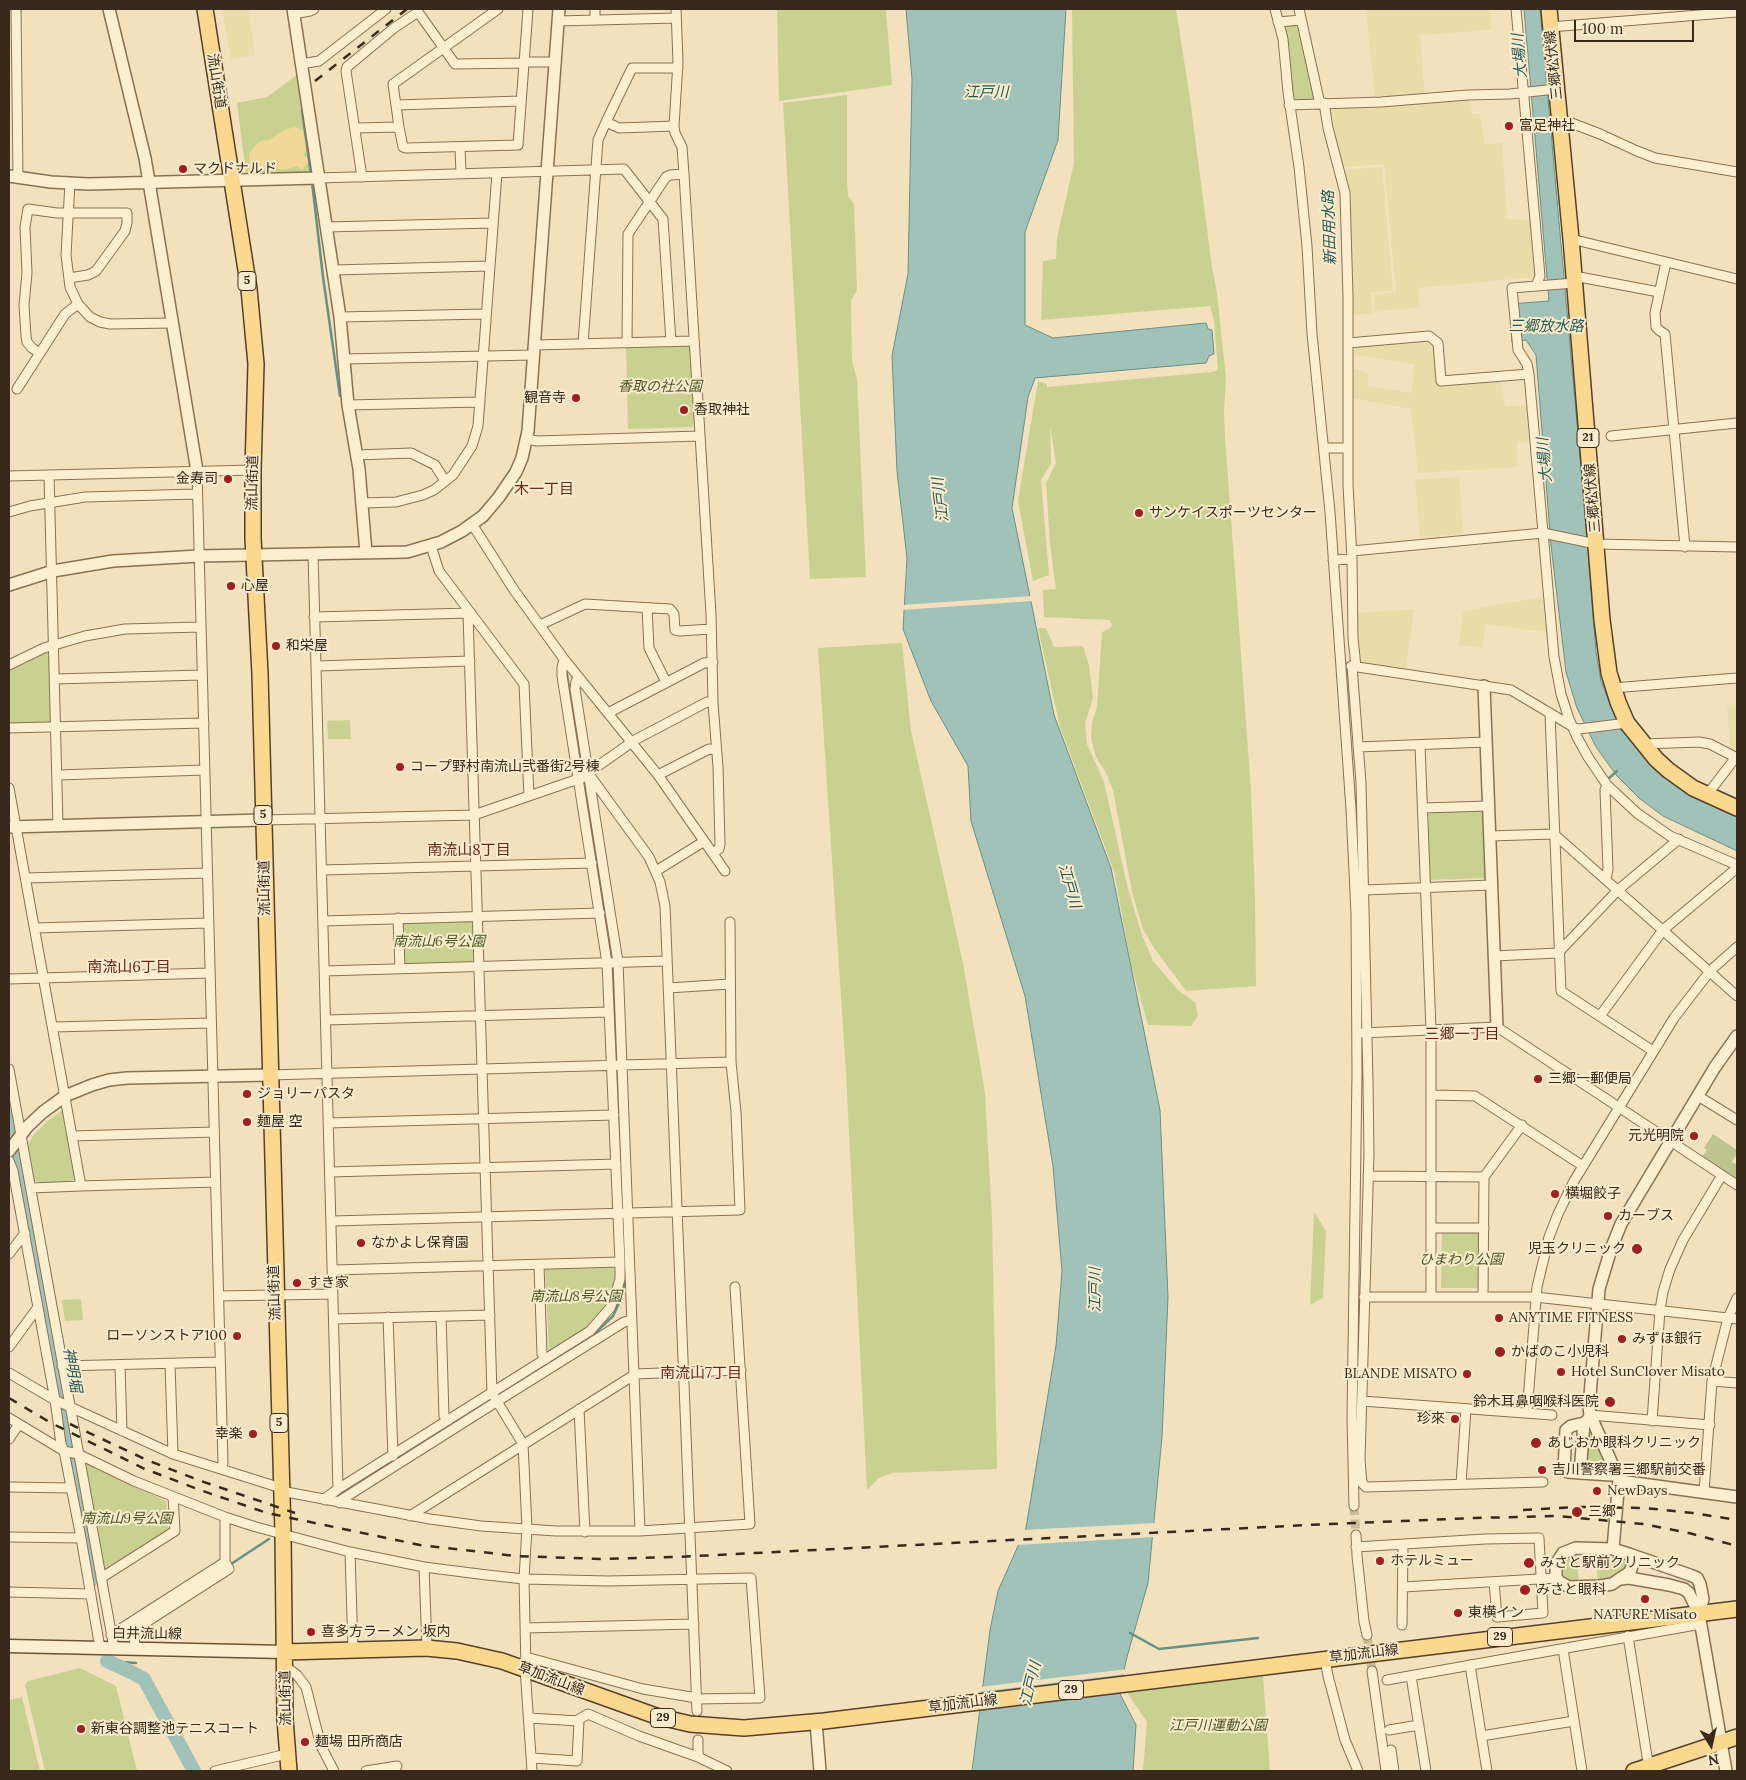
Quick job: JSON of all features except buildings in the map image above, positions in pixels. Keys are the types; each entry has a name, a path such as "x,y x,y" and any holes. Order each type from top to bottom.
{"main road":[{"name":"流山街道","path":"205,9 249,288 254,336 256,389 253,470 254,555 260,674 275,1295 283,1534 285,1719 289,1771"},
{"name":"三郷松伏線","path":"1549,9 1554,89 1571,239 1572,281 1593,544 1604,644 1613,688 1625,723 1668,770 1693,788 1737,808"},
{"name":"草加流山線","path":"285,1659 353,1650 427,1648 479,1655 526,1665 656,1716 690,1724 744,1728 820,1721 1322,1659 1700,1619 1737,1609"},
{"name":"白井流山線","path":"9,1646 114,1648 285,1659"},
{"path":"1644,1770 1737,1738"}],"street":[{"path":"16,9 14,176 70,183 624,169 663,219 671,342"},
{"path":"109,9 145,158 182,390 197,471 223,1463 221,1469"},
{"path":"314,9 310,11 293,11 340,317 348,405 357,455 366,553"},
{"path":"301,64 319,61 386,9"},
{"path":"498,9 393,84 402,144 406,148 518,145 528,9"},
{"path":"9,585 53,571 113,561 199,556 407,552 431,546 452,537 487,511 510,482 522,458 527,439 559,9"},
{"path":"595,9 595,20"},
{"path":"1275,9 1283,39 1289,105 1308,246 1312,334 1333,560 1355,882 1356,1033 1352,1418 1354,1506"},
{"path":"1299,9 1345,193 1348,343 1347,448 1352,555 1354,667 1365,890 1368,1032 1368,1176 1360,1460 1362,1484 1366,1487 1543,1482"},
{"path":"1516,9 1540,286"},
{"path":"362,177 346,71 347,67 394,28 420,10 454,64 556,62"},
{"path":"558,21 595,20 676,13 678,68 674,126 675,133 682,147 684,174 711,629 720,844 719,849 713,853"},
{"path":"1550,28 1737,13"},
{"path":"1278,22 1301,20"},
{"path":"583,344 598,140 632,68 678,68"},
{"path":"1289,105 1381,102 1524,93 1554,89"},
{"path":"396,105 521,101"},
{"path":"1559,120 1600,134 1655,158 1737,172"},
{"path":"606,122 619,128 674,126"},
{"path":"356,128 399,127"},
{"path":"460,147 461,174"},
{"path":"362,503 396,502 412,499 434,490 446,481 461,465 472,446 478,426 497,173"},
{"path":"627,343 628,234 666,177 684,174"},
{"path":"70,183 66,255 72,294 78,304 90,317 100,322 110,324 172,323"},
{"path":"40,353 27,342 26,336 24,305 27,272 25,227 28,209 68,213 127,213 128,223 124,231 96,271 88,275 69,278"},
{"path":"326,227 493,223"},
{"path":"1571,239 1737,279"},
{"path":"1666,262 1655,313 1656,327 1665,334 1685,547"},
{"path":"333,270 490,266"},
{"path":"1600,1016 1663,930 1737,867 1679,840 1652,824 1637,813 1608,785 1588,756 1562,694 1554,657 1546,534 1528,364 1518,350 1512,288 1572,281 1659,292"},
{"path":"17,389 65,314 78,304"},
{"path":"340,317 486,314"},
{"path":"1348,343 1430,336 1438,343 1441,381 1529,374"},
{"path":"344,360 483,356 583,344 694,341"},
{"path":"348,405 480,402"},
{"path":"1611,436 1737,424"},
{"path":"527,439 537,441 699,436"},
{"path":"1324,448 1347,448"},
{"path":"357,455 411,453 435,465 446,481"},
{"path":"9,476 253,470"},
{"path":"49,475 56,679 58,825"},
{"path":"9,512 50,502 86,497 197,494"},
{"path":"472,524 509,582 564,659 658,775 725,871"},
{"path":"1333,560 1352,555 1546,534 1593,544 1737,547"},
{"path":"431,546 439,572 524,684 529,796"},
{"path":"313,554 338,1489"},
{"path":"540,625 585,604 670,610 674,614 675,630 680,632 711,629"},
{"path":"647,608 649,648 666,682"},
{"path":"314,617 470,613"},
{"path":"470,613 486,1217 494,1397 523,1444 527,1528 524,1579 526,1665 532,1771"},
{"path":"9,665 54,645 85,636 126,629 200,627"},
{"path":"564,659 562,676 585,776 618,962 640,1531"},
{"path":"317,666 470,661"},
{"path":"608,713 704,663 712,662"},
{"path":"1341,665 1511,690 1576,728 1625,723"},
{"path":"56,679 202,675"},
{"path":"1613,688 1737,678"},
{"path":"340,1503 341,1500 494,1397 546,1359 590,1331 610,1308 616,1293 620,1279 620,1262 608,963 592,863 575,689 576,681 580,679"},
{"path":"1484,686 1497,1028"},
{"path":"12,827 474,815 585,776 631,742 707,702 713,703"},
{"path":"1550,713 1561,991 1653,1051"},
{"path":"9,728 204,723"},
{"path":"1358,747 1486,742"},
{"path":"1643,744 1699,742 1710,744 1737,757 1707,795"},
{"path":"1420,745 1431,1030 1431,1297"},
{"path":"658,775 709,750 716,750"},
{"path":"58,774 204,770"},
{"path":"585,776 636,839 656,871 662,888 665,906 697,1711"},
{"path":"1606,879 1608,869 1605,790 1608,785"},
{"path":"9,788 12,827 26,878 81,1186"},
{"path":"1423,808 1488,806"},
{"path":"1490,836 1554,834 1737,996"},
{"path":"1494,956 1558,953 1618,890 1679,840"},
{"path":"656,871 703,842"},
{"path":"322,870 592,863"},
{"path":"26,878 207,873"},
{"path":"1365,890 1491,885"},
{"path":"323,920 600,913"},
{"path":"398,918 400,968"},
{"path":"332,1221 740,1210 732,1062 730,922"},
{"path":"35,928 208,923"},
{"path":"1527,1413 1535,1297 1549,1237 1565,1198 1618,1107 1685,1002 1710,971 1737,947"},
{"path":"324,971 667,961"},
{"path":"9,979 210,973"},
{"path":"668,988 730,984"},
{"path":"326,1020 609,1012"},
{"path":"52,1027 211,1023"},
{"path":"1356,1033 1497,1028 1737,1185"},
{"path":"1580,1473 1589,1401 1597,1304 1604,1272 1621,1224 1698,1096 1737,1036"},
{"path":"13,1144 32,1121 65,1096 109,1080 732,1062"},
{"path":"9,1069 13,1144 31,1188 114,1648"},
{"path":"1431,1095 1475,1096 1583,1166"},
{"path":"1698,1096 1737,1120"},
{"path":"328,1123 614,1115"},
{"path":"1483,1297 1484,1178 1522,1125"},
{"path":"72,1136 214,1132"},
{"path":"9,1161 14,1170 55,1400 61,1444 81,1538 100,1648"},
{"path":"330,1172 616,1164"},
{"path":"1652,1420 1660,1310 1670,1269 1683,1240 1722,1175"},
{"path":"1368,1176 1484,1178"},
{"path":"31,1188 216,1182"},
{"path":"1432,1228 1484,1228"},
{"path":"9,1254 25,1233"},
{"path":"333,1270 620,1262"},
{"path":"539,1265 542,1354 546,1359"},
{"path":"9,1373 55,1400 173,1454 281,1489 340,1503 410,1516 481,1526 527,1528 556,1532 640,1531 750,1524 736,1287"},
{"path":"218,1296 333,1294"},
{"path":"1364,1297 1535,1297 1733,1319"},
{"path":"1704,1492 1712,1381 1733,1319 1737,1298"},
{"path":"9,1347 38,1307"},
{"path":"334,1319 490,1315"},
{"path":"441,1316 444,1416 447,1421"},
{"path":"388,1318 393,1456"},
{"path":"326,1500 327,1496 447,1421 494,1397 624,1322 631,1320"},
{"path":"62,1366 220,1362"},
{"path":"170,1364 173,1454"},
{"path":"120,1365 122,1431"},
{"path":"410,1516 634,1375 740,1370"},
{"path":"1712,1381 1737,1383"},
{"path":"1362,1401 1552,1415"},
{"path":"579,1409 585,1532"},
{"path":"1461,1484 1466,1409"},
{"path":"9,1418 64,1451 78,1454 172,1497 225,1517 350,1552 424,1567 524,1579 608,1581 752,1578 760,1698 696,1699 526,1665"},
{"path":"1587,1419 1618,1477 1614,1549"},
{"path":"1710,1425 1652,1420 1587,1419 1566,1430 1563,1457 1564,1469 1568,1472 1608,1475 1737,1497"},
{"path":"9,1438 19,1424"},
{"path":"9,1487 71,1488"},
{"path":"101,1578 174,1531 172,1497"},
{"path":"225,1517 227,1565"},
{"path":"1356,1535 1367,1635"},
{"path":"9,1537 81,1538"},
{"path":"1356,1548 1485,1539 1539,1538 1543,1613 1497,1617 1494,1582"},
{"path":"1402,1624 1403,1545"},
{"path":"1629,1554 1633,1558 1634,1563 1630,1572 1608,1585 1569,1587 1556,1578 1556,1564 1563,1553 1576,1548 1614,1549 1629,1554 1697,1578 1700,1584 1702,1599 1700,1619"},
{"path":"350,1552 353,1650"},
{"path":"111,1635 227,1565"},
{"path":"135,1649 134,1630 227,1565"},
{"path":"424,1567 427,1648"},
{"path":"1403,1587 1556,1578"},
{"path":"1621,1579 1637,1579 1684,1589 1689,1593 1700,1619 1726,1771"},
{"path":"9,1592 91,1594"},
{"path":"1387,1680 1563,1649 1700,1619"},
{"path":"525,1628 694,1624"},
{"path":"1628,1636 1644,1770"},
{"path":"1563,1649 1582,1771"},
{"path":"285,1659 306,1687 321,1746 334,1771"},
{"path":"1322,1659 1345,1740 1358,1771"},
{"path":"1470,1665 1487,1771"},
{"path":"1372,1672 1386,1771"},
{"path":"1410,1676 1426,1771"},
{"path":"529,1718 576,1721 588,1714 640,1736 698,1757 727,1771"},
{"path":"532,1758 577,1761 579,1721 576,1721"},
{"path":"820,1721 820,1771"},
{"path":"1481,1736 1574,1721"},
{"path":"1389,1730 1419,1726"},
{"path":"698,1740 698,1757"},
{"path":"1391,1750 1394,1771"},
{"path":"215,1771 287,1754"},
{"path":"366,1771 397,1766"}],"shaded area":[{"path":"222,9 258,9 249,11 255,55 231,59"},
{"path":"1366,9 1490,9 1491,30 1420,35 1425,97 1375,100"},
{"path":"1470,98 1472,114 1480,114 1485,144 1502,143 1507,219 1531,220 1535,277 1418,288 1420,307 1375,312 1373,295 1396,292 1384,164 1343,167 1329,108"},
{"path":"1382,167 1393,290 1371,293 1373,313 1352,315 1343,170"},
{"path":"1427,340 1435,345 1439,385 1501,381 1505,407 1526,405 1529,442 1517,443 1517,467 1418,473 1411,409 1353,398 1352,368 1369,373 1367,386 1412,393 1414,364 1355,355 1355,345"},
{"path":"1459,477 1463,534 1420,537 1415,480"},
{"path":"1542,597 1547,632 1486,624 1482,648 1459,645 1463,611"},
{"path":"1414,609 1406,668 1358,664 1357,613"},
{"path":"1737,704 1737,752 1730,749 1727,705"}],"green space":[{"path":"777,9 886,9 892,85 779,101"},
{"name":"サンケイスポーツセンター","path":"1072,9 1176,9 1217,293 1226,379 1225,437 1251,790 1256,986 1186,991 1154,948 1143,929 1132,892 1113,790 1106,773 1096,757 1091,738 1092,723 1097,707 1102,632 1111,628 1112,625 1110,620 1044,617 1043,590 1056,589 1050,544 1046,483 1056,463 1050,426 1051,464 1041,480 1049,575 1033,581 1018,501 1038,381 1047,384 1047,387 1218,370 1214,321 1210,306 1041,320 1043,261 1056,259 1057,238 1074,163"},
{"path":"1299,23 1315,101 1293,100 1283,26"},
{"path":"298,74 313,168 309,172 246,173 237,103 267,97"},
{"path":"847,95 847,183 848,196 854,204 857,290 851,301 852,361 857,379 866,577 810,579 783,103"},
{"name":"香取の社公園","path":"692,345 695,411 693,427 628,429 626,347"},
{"path":"1038,628 1046,628 1054,647 1083,646 1089,665 1093,698 1085,723 1087,744 1104,782 1128,889 1142,935 1153,961 1178,990 1195,1002 1198,1016 1191,1026 1148,1025 1131,965 1114,871 1060,727"},
{"path":"902,643 911,731 963,963 985,1093 992,1217 997,1469 892,1473 879,1478 867,1490 846,1073 818,648"},
{"path":"44,651 50,655 52,724 9,725 9,670"},
{"path":"350,720 351,739 328,739 327,721"},
{"path":"1484,809 1487,878 1430,880 1428,811"},
{"name":"南流山6号公園","path":"403,921 473,921 475,964 404,964"},
{"path":"64,1109 76,1178 71,1182 40,1183 34,1180 27,1145 35,1133"},
{"path":"1713,1134 1737,1150 1732,1162 1737,1165 1737,1179 1702,1157 1707,1150 1704,1148"},
{"path":"1314,1212 1326,1231 1323,1298 1310,1305"},
{"name":"ひまわり公園","path":"1442,1231 1480,1232 1480,1288 1441,1288"},
{"name":"南流山8号公園","path":"615,1266 614,1293 604,1311 596,1321 549,1353 545,1269"},
{"path":"81,1299 83,1320 65,1321 62,1300"},
{"path":"1589,1427 1606,1463 1603,1468 1591,1468 1586,1464"},
{"name":"南流山9号公園","path":"84,1462 166,1501 168,1530 105,1571"},
{"path":"1607,1553 1626,1558 1627,1568 1609,1580 1598,1581 1595,1556 1596,1554"},
{"path":"1575,1555 1577,1557 1579,1581 1576,1583 1566,1580 1561,1570 1564,1563"},
{"name":"新東谷調整池テニスコート","path":"80,1668 116,1686 137,1771 45,1771 25,1685 28,1681"},
{"name":"江戸川運動公園","path":"1263,1676 1270,1771 1143,1771 1147,1722 1126,1691"},
{"path":"22,1697 40,1771 9,1771 9,1700"}],"sand":[{"path":"295,127 303,130 307,147 304,155 310,160 302,170 297,166 282,169 253,168 250,165 249,154 255,146 261,141 269,140 284,130"}],"water":[{"name":"江戸川","path":"906,9 1066,9 1058,140 1025,232 1025,325 1053,338 1206,323 1208,329 1212,330 1214,354 1209,356 1206,363 1035,378 1028,397 1012,508 1054,715 1111,868 1160,1110 1168,1297 1162,1437 1148,1583 1119,1692 1136,1725 1133,1771 972,1771 990,1630 998,1591 1026,1528 1056,1346 1062,1271 1053,1166 1025,996 971,821 968,766 931,701 903,629 907,558 897,471 892,356 908,274 912,79"},
{"name":"三郷放水路","path":"1524,9 1540,9 1596,652 1601,681 1613,711 1635,744 1695,795 1737,817 1737,851 1663,816 1639,798 1617,776 1596,747 1577,708 1566,672 1551,545 1536,355 1526,340 1512,342 1510,304 1549,301"}],"pier":[{"path":"1032,596 1033,601 901,610 902,605"},
{"path":"1156,1523 1155,1537 1016,1545 1023,1530"},
{"path":"1127,1669 1126,1674 979,1692 980,1687"}],"waterway":[{"path":"302,110 311,174"},
{"path":"312,182 340,396"},
{"path":"566,669 589,805"},
{"path":"1608,779 1617,771"},
{"name":"神明堀","path":"9,1107 92,1579"},
{"path":"621,1146 622,1175"},
{"path":"540,1370 593,1335 613,1316 623,1295 626,1278"},
{"path":"337,1496 393,1462"},
{"path":"228,1566 269,1539"},
{"path":"1130,1633 1159,1649 1258,1638"},
{"path":"107,1661 136,1663"},
{"name":"神明堀","path":"107,1661 144,1679 194,1771"}],"tunnel":[{"path":"1354,1506 1356,1535"},
{"path":"1367,1635 1372,1671"},
{"path":"697,1711 698,1740"}],"railway":[{"path":"315,81 407,9"},
{"path":"9,1398 51,1423 145,1469 267,1513 420,1545 516,1556 601,1559 677,1557 1307,1525 1557,1516 1643,1524 1689,1533 1737,1546"},
{"path":"70,1424 147,1460 201,1481 295,1513"},
{"path":"1523,1510 1578,1507 1645,1508 1737,1520"}],"place":[{"name":"富足神社","path":"1509,126"},
{"name":"マクドナルド","path":"183,169"},
{"name":"観音寺","path":"576,398"},
{"name":"香取神社","path":"684,410"},
{"name":"金寿司","path":"228,479"},
{"name":"サンケイスポーツセンター","path":"1139,513"},
{"name":"心屋","path":"231,586"},
{"name":"和栄屋","path":"276,646"},
{"name":"コープ野村南流山弐番街2号棟","path":"400,767"},
{"name":"三郷一郵便局","path":"1538,1079"},
{"name":"ジョリーパスタ","path":"247,1094"},
{"name":"麺屋 空","path":"247,1122"},
{"name":"元光明院","path":"1694,1136"},
{"name":"横堀餃子","path":"1555,1194"},
{"name":"カーブス","path":"1608,1216"},
{"name":"なかよし保育園","path":"361,1243"},
{"name":"児玉クリニック","path":"1637,1249"},
{"name":"すき家","path":"297,1283"},
{"name":"ANYTIME FITNESS","path":"1499,1318"},
{"name":"ローソンストア100","path":"237,1336"},
{"name":"みずほ銀行","path":"1622,1339"},
{"name":"かばのこ小児科","path":"1500,1352"},
{"name":"Hotel SunClover Misato","path":"1561,1372"},
{"name":"BLANDE MISATO","path":"1467,1374"},
{"name":"鈴木耳鼻咽喉科医院","path":"1610,1402"},
{"name":"珍來","path":"1455,1419"},
{"name":"幸楽","path":"253,1434"},
{"name":"あじおか眼科クリニック","path":"1536,1443"},
{"name":"吉川警察署三郷駅前交番","path":"1542,1470"},
{"name":"NewDays","path":"1597,1491"},
{"name":"三郷","path":"1577,1512"},
{"name":"ホテルミュー","path":"1380,1561"},
{"name":"みさと駅前クリニック","path":"1529,1563"},
{"name":"みさと眼科","path":"1525,1590"},
{"name":"NATURE Misato","path":"1645,1599"},
{"name":"東横イン","path":"1458,1613"},
{"name":"喜多方ラーメン 坂内","path":"311,1632"},
{"name":"新東谷調整池テニスコート","path":"81,1729"},
{"name":"麺場 田所商店","path":"305,1742"}],"district":[{"name":"木一丁目","path":"544,490"},
{"name":"南流山8丁目","path":"469,851"},
{"name":"南流山6丁目","path":"129,968"},
{"name":"三郷一丁目","path":"1462,1035"},
{"name":"南流山7丁目","path":"701,1374"}],"water label":[{"name":"大場川","path":"1520,56"},
{"name":"新田用水路","path":"1330,228"},
{"name":"大場川","path":"1545,460"}]}
